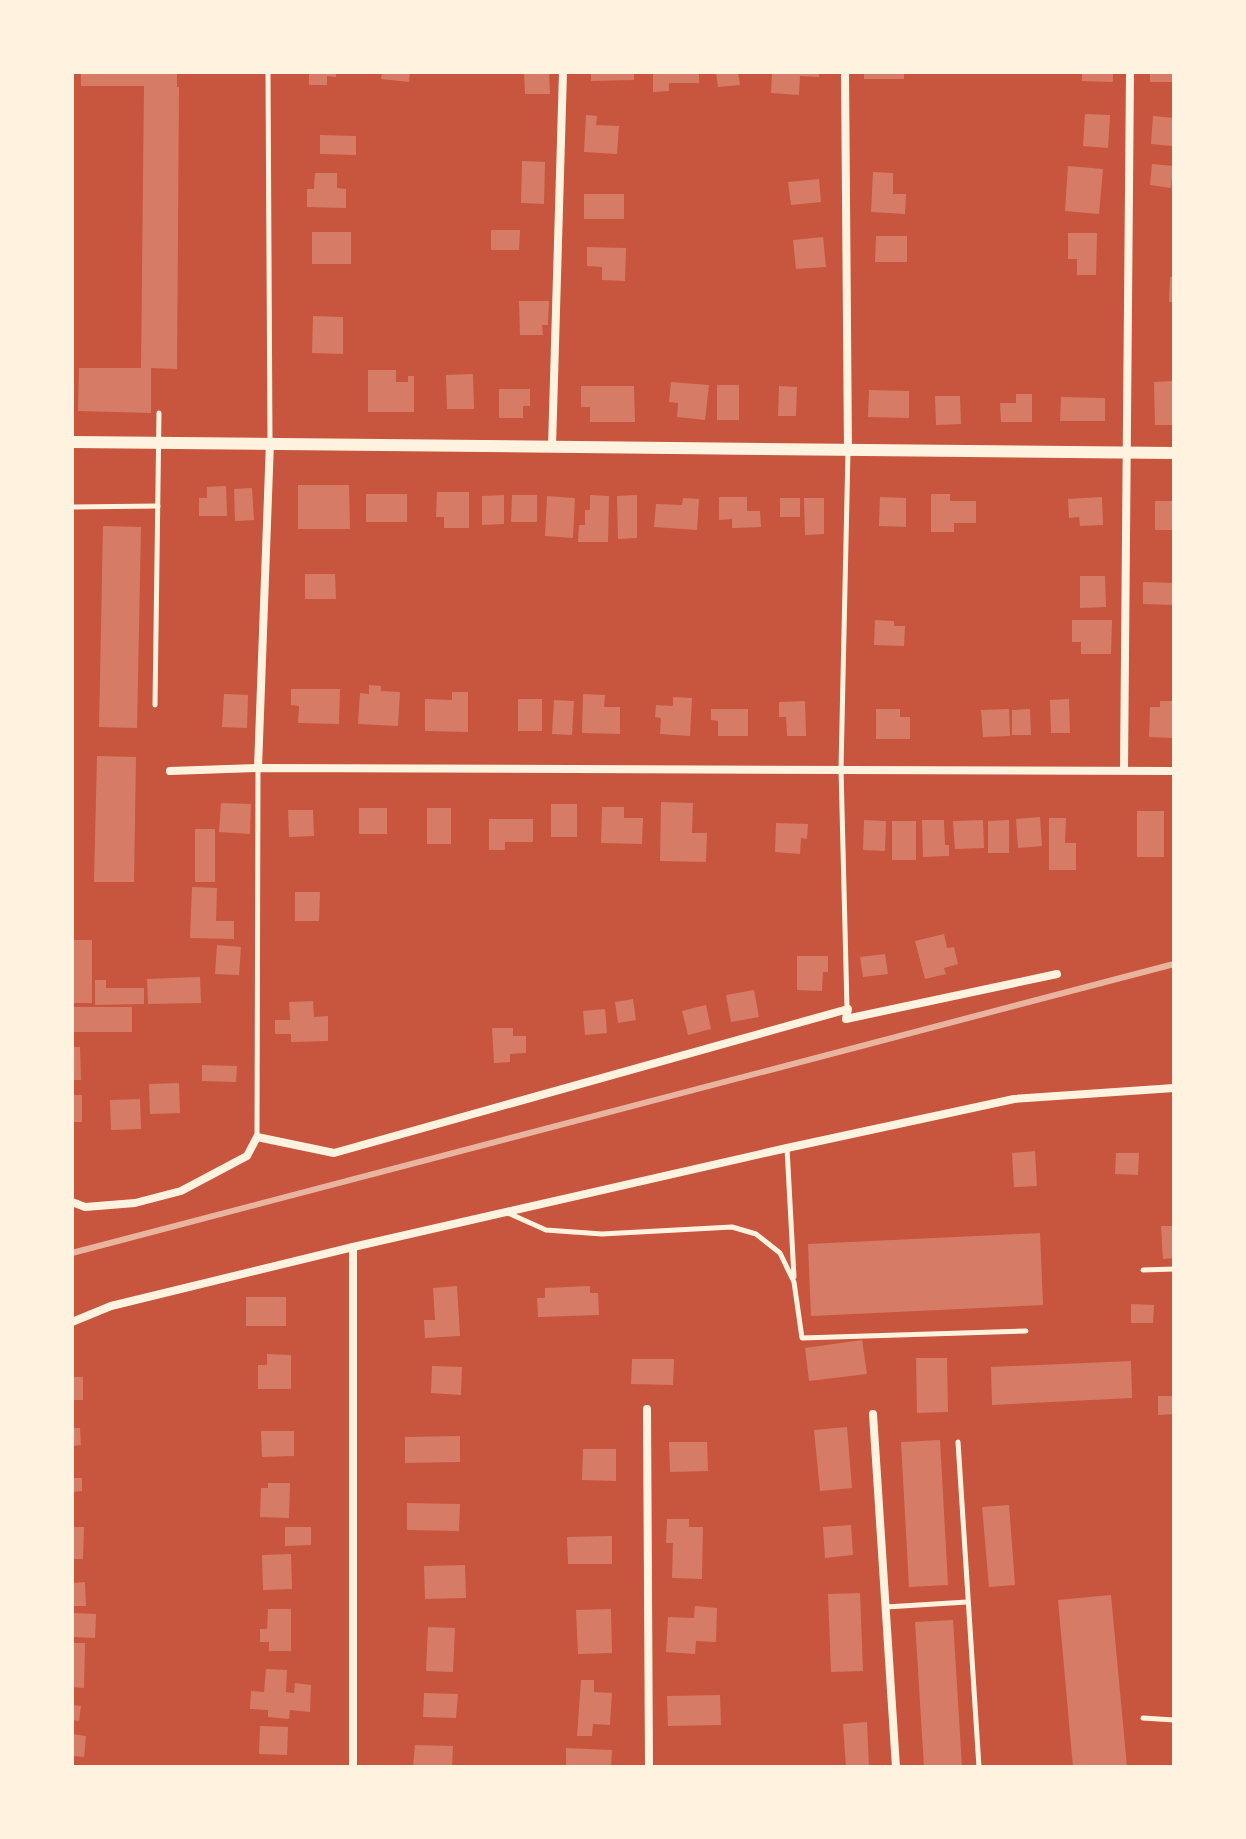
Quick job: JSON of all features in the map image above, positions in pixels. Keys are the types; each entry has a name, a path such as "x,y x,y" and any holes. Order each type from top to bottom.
{"street":[{"path":"552,447 563,72"},
{"path":"845,72 848,451"},
{"path":"1124,770 1130,72"},
{"path":"72,442 1174,453"},
{"path":"258,768 270,442"},
{"path":"170,771 258,768 1174,771"},
{"path":"72,1202 85,1207 135,1203 181,1191 247,1156 257,1137 334,1153 848,1009 846,1019 1057,974"},
{"path":"72,1322 111,1306 353,1247 1014,1099 1174,1088"},
{"path":"353,1247 353,1767"},
{"path":"647,1409 649,1767"},
{"path":"873,1414 896,1767"}],"lane":[{"path":"268,72 270,442"},
{"path":"155,705 159,413"},
{"path":"848,451 841,769 848,1009"},
{"path":"72,507 158,506"},
{"path":"257,1137 258,768"},
{"path":"787,1148 794,1282 802,1338 1026,1331"},
{"path":"507,1213 546,1230 602,1234 732,1227 756,1234 780,1253 794,1282"},
{"path":"1143,1270 1174,1269"},
{"path":"958,1442 979,1767"},
{"path":"886,1607 967,1602"},
{"path":"1143,1718 1174,1720"}],"building":[{"path":"81,72 177,72 177,369 151,368 151,413 78,411 79,368 141,368 144,86 81,86"},
{"path":"309,72 336,72 336,77 327,76 327,85 309,85"},
{"path":"382,72 410,72 409,82 381,79"},
{"path":"524,72 549,72 550,94 525,94"},
{"path":"591,72 634,72 634,80 591,81"},
{"path":"653,72 699,72 699,83 669,83 669,91 653,92"},
{"path":"716,72 738,72 740,85 718,87"},
{"path":"772,72 819,72 819,77 800,76 799,95 771,93"},
{"path":"864,72 904,72 904,79 864,79"},
{"path":"1082,72 1113,72 1113,82 1082,81"},
{"path":"1150,72 1174,72 1174,82 1150,82"},
{"path":"1085,114 1110,115 1108,148 1083,146"},
{"path":"586,115 597,116 596,125 619,126 617,154 584,152"},
{"path":"1153,116 1174,118 1172,146 1151,144"},
{"path":"320,135 356,136 356,155 320,154"},
{"path":"522,161 545,162 544,204 521,203"},
{"path":"1152,164 1173,166 1171,188 1150,185"},
{"path":"1068,166 1103,169 1099,214 1065,211"},
{"path":"873,172 893,173 893,194 906,194 905,214 871,212"},
{"path":"315,173 337,173 337,188 346,189 346,208 307,207 307,189 314,189"},
{"path":"819,179 821,202 791,205 788,182"},
{"path":"584,194 624,194 624,219 584,219"},
{"path":"491,230 520,230 519,250 491,250"},
{"path":"312,232 351,232 351,264 312,264"},
{"path":"1068,233 1097,233 1096,275 1077,275 1077,259 1068,259"},
{"path":"876,236 907,236 907,262 875,262"},
{"path":"823,237 826,267 796,269 793,240"},
{"path":"587,247 626,248 625,281 602,280 602,267 587,266"},
{"path":"1170,277 1174,277 1174,302 1169,302"},
{"path":"519,301 549,301 548,325 542,325 543,335 520,335"},
{"path":"313,316 343,317 343,354 312,353"},
{"path":"368,370 396,370 396,382 408,382 408,376 414,376 414,412 368,412"},
{"path":"473,374 474,409 447,409 446,375"},
{"path":"1174,381 1174,425 1155,425 1154,382"},
{"path":"671,382 709,385 705,420 677,417 678,403 669,402"},
{"path":"717,385 739,385 739,420 717,420"},
{"path":"581,386 634,386 635,422 590,422 590,407 581,407"},
{"path":"779,386 797,387 796,416 778,416"},
{"path":"499,389 530,389 530,406 523,406 523,418 499,418"},
{"path":"869,390 909,391 909,418 868,417"},
{"path":"1016,394 1032,394 1032,422 1001,422 1000,403 1016,403"},
{"path":"935,396 960,396 961,424 936,425"},
{"path":"1061,397 1105,398 1105,421 1060,421"},
{"path":"298,485 349,485 350,529 298,529"},
{"path":"226,486 227,516 199,516 199,498 207,498 207,487"},
{"path":"252,488 254,520 235,521 234,489"},
{"path":"437,492 469,492 469,528 444,528 444,517 436,517"},
{"path":"366,494 407,494 407,522 366,522"},
{"path":"931,494 950,494 950,501 976,501 976,523 954,523 954,532 931,532"},
{"path":"504,495 504,524 482,525 482,496"},
{"path":"512,495 537,495 537,522 511,522"},
{"path":"590,495 609,496 608,542 578,542 579,525 585,525 585,510 590,510"},
{"path":"637,495 637,538 618,539 617,496"},
{"path":"547,496 575,498 573,538 545,536"},
{"path":"719,497 747,497 747,511 760,511 761,527 732,528 732,519 719,520"},
{"path":"880,497 906,498 906,527 879,526"},
{"path":"1102,497 1103,525 1080,526 1079,517 1069,518 1068,499"},
{"path":"683,498 699,499 697,530 654,527 656,504 682,505"},
{"path":"780,498 800,498 800,517 780,517"},
{"path":"804,498 824,498 824,534 805,535"},
{"path":"1155,501 1174,501 1174,530 1155,530"},
{"path":"103,526 141,527 137,728 99,727"},
{"path":"305,574 335,574 336,599 305,599"},
{"path":"1080,576 1105,576 1106,607 1080,608"},
{"path":"1143,582 1174,583 1174,605 1143,604"},
{"path":"875,620 894,621 894,626 905,626 904,646 874,645"},
{"path":"1072,620 1112,620 1111,654 1081,654 1081,642 1072,642"},
{"path":"369,685 381,686 381,691 400,692 398,726 358,724 360,693 369,694"},
{"path":"291,689 340,689 339,724 298,723 299,706 291,705"},
{"path":"452,692 468,692 468,732 425,731 425,699 452,700"},
{"path":"224,694 248,695 247,728 222,727"},
{"path":"583,694 605,695 604,707 620,707 620,734 582,733"},
{"path":"673,697 692,698 690,736 660,734 661,718 655,717 656,705 673,706"},
{"path":"518,699 542,699 542,731 518,731"},
{"path":"1069,699 1070,733 1051,733 1050,700"},
{"path":"554,700 574,701 572,735 552,734"},
{"path":"805,701 806,736 787,736 786,717 779,717 779,702"},
{"path":"1160,701 1174,701 1174,738 1149,737 1150,707 1160,707"},
{"path":"711,709 748,709 748,736 718,736 718,721 711,720"},
{"path":"876,709 900,709 900,717 910,717 910,739 876,739"},
{"path":"1009,709 1010,736 983,737 981,710"},
{"path":"1030,709 1031,735 1012,735 1012,710"},
{"path":"97,756 136,757 134,882 94,882"},
{"path":"661,802 693,803 692,833 707,833 706,862 660,861"},
{"path":"221,803 251,804 250,834 219,832"},
{"path":"551,804 577,804 577,837 551,837"},
{"path":"602,807 624,807 624,818 643,818 642,844 601,843"},
{"path":"359,808 387,808 387,834 359,834"},
{"path":"427,808 451,808 451,844 427,844"},
{"path":"288,810 313,810 314,836 289,837"},
{"path":"1137,811 1164,811 1164,857 1137,857"},
{"path":"1040,817 1042,846 1018,848 1016,819"},
{"path":"1049,818 1066,818 1065,843 1076,843 1076,870 1049,870"},
{"path":"489,819 533,819 533,842 505,842 505,850 489,850"},
{"path":"864,820 886,821 885,851 863,850"},
{"path":"922,820 944,820 945,845 949,845 949,856 923,857"},
{"path":"983,820 984,848 955,849 953,821"},
{"path":"1009,820 1009,853 988,853 988,821"},
{"path":"892,821 916,821 916,860 892,860"},
{"path":"776,823 808,824 807,839 801,838 800,854 775,852"},
{"path":"195,829 215,829 215,882 195,882"},
{"path":"192,887 217,888 216,921 234,921 234,939 190,938"},
{"path":"295,892 320,892 319,921 295,921"},
{"path":"944,934 947,948 954,947 958,964 944,968 946,974 925,979 915,941"},
{"path":"72,940 92,940 92,1003 72,1003"},
{"path":"217,945 241,947 239,975 215,974"},
{"path":"885,954 888,974 863,977 860,957"},
{"path":"797,956 828,956 828,972 823,972 822,991 797,990"},
{"path":"200,977 201,1003 148,1004 147,979"},
{"path":"95,980 106,980 106,988 144,988 144,1004 95,1005"},
{"path":"754,990 759,1017 731,1022 726,995"},
{"path":"633,999 636,1020 618,1023 615,1002"},
{"path":"313,1001 314,1017 328,1016 328,1041 291,1042 291,1034 275,1034 275,1020 290,1020 289,1002"},
{"path":"706,1005 711,1029 688,1035 682,1011"},
{"path":"72,1007 132,1007 132,1032 72,1032"},
{"path":"605,1009 607,1033 585,1035 583,1011"},
{"path":"492,1028 513,1028 513,1036 526,1036 526,1053 510,1054 510,1062 494,1063"},
{"path":"72,1047 80,1047 81,1080 72,1080"},
{"path":"202,1065 237,1066 236,1082 202,1081"},
{"path":"179,1083 180,1113 150,1114 149,1084"},
{"path":"72,1095 82,1095 82,1122 72,1122"},
{"path":"140,1099 141,1129 111,1130 110,1100"},
{"path":"1035,1151 1037,1186 1014,1187 1012,1153"},
{"path":"1116,1153 1139,1153 1138,1175 1115,1174"},
{"path":"1161,1226 1174,1226 1174,1258 1163,1259"},
{"path":"1040,1233 1043,1305 811,1316 808,1244"},
{"path":"457,1286 460,1336 425,1338 424,1320 435,1320 433,1288"},
{"path":"590,1286 590,1293 598,1293 599,1315 538,1317 537,1298 545,1298 545,1288"},
{"path":"246,1297 286,1297 286,1326 246,1326"},
{"path":"1131,1304 1154,1305 1153,1323 1131,1323"},
{"path":"862,1340 867,1374 809,1381 805,1348"},
{"path":"267,1354 291,1355 291,1389 258,1389 258,1365 267,1365"},
{"path":"916,1358 947,1358 948,1412 917,1413"},
{"path":"632,1359 674,1359 673,1385 631,1384"},
{"path":"1131,1361 1132,1398 992,1405 991,1367"},
{"path":"432,1366 462,1367 461,1395 431,1393"},
{"path":"72,1377 83,1377 83,1400 72,1400"},
{"path":"1158,1396 1174,1396 1174,1414 1158,1415"},
{"path":"847,1427 852,1488 820,1491 814,1430"},
{"path":"72,1428 80,1428 81,1445 72,1446"},
{"path":"261,1431 294,1431 294,1456 262,1457"},
{"path":"460,1436 460,1462 405,1463 405,1437"},
{"path":"940,1440 948,1585 909,1587 901,1442"},
{"path":"669,1442 707,1442 708,1471 670,1472"},
{"path":"583,1449 616,1449 616,1481 582,1480"},
{"path":"72,1478 82,1478 82,1491 72,1492"},
{"path":"268,1483 290,1483 289,1518 260,1517 261,1488 268,1488"},
{"path":"407,1503 460,1504 459,1531 407,1530"},
{"path":"1009,1505 1015,1585 989,1587 982,1507"},
{"path":"667,1519 689,1519 689,1527 703,1527 702,1579 672,1578 673,1543 666,1543"},
{"path":"851,1525 853,1555 825,1558 823,1527"},
{"path":"72,1527 84,1527 83,1559 72,1559"},
{"path":"285,1527 311,1527 311,1545 285,1546"},
{"path":"612,1536 612,1564 568,1564 567,1537"},
{"path":"291,1554 292,1589 263,1590 262,1555"},
{"path":"465,1565 466,1598 425,1599 424,1566"},
{"path":"85,1582 86,1606 72,1606 72,1583"},
{"path":"860,1593 863,1671 831,1672 828,1594"},
{"path":"1111,1595 1127,1767 1073,1767 1058,1600"},
{"path":"695,1606 717,1608 716,1642 696,1641 695,1654 666,1652 668,1617 694,1618"},
{"path":"268,1609 291,1609 291,1651 269,1651 269,1642 260,1642 260,1629 267,1629"},
{"path":"611,1609 612,1653 578,1654 576,1610"},
{"path":"72,1613 96,1614 95,1638 72,1637"},
{"path":"953,1620 962,1767 924,1767 915,1622"},
{"path":"428,1627 455,1628 453,1672 426,1671"},
{"path":"72,1643 85,1643 84,1688 72,1687"},
{"path":"266,1669 287,1670 286,1692 294,1693 295,1683 311,1685 310,1712 290,1710 289,1719 268,1717 268,1710 250,1709 251,1691 264,1692"},
{"path":"581,1680 594,1680 594,1692 612,1693 610,1725 593,1724 592,1736 577,1736"},
{"path":"424,1693 458,1694 456,1718 423,1717"},
{"path":"720,1695 721,1725 668,1726 667,1696"},
{"path":"72,1705 81,1706 79,1721 72,1720"},
{"path":"867,1722 869,1767 846,1767 843,1724"},
{"path":"260,1726 288,1727 287,1755 259,1754"},
{"path":"72,1734 86,1736 84,1757 72,1756"},
{"path":"415,1745 453,1746 452,1767 413,1767"},
{"path":"566,1748 612,1750 611,1767 566,1767"}],"railway":[{"path":"72,1253 1174,964"}]}
